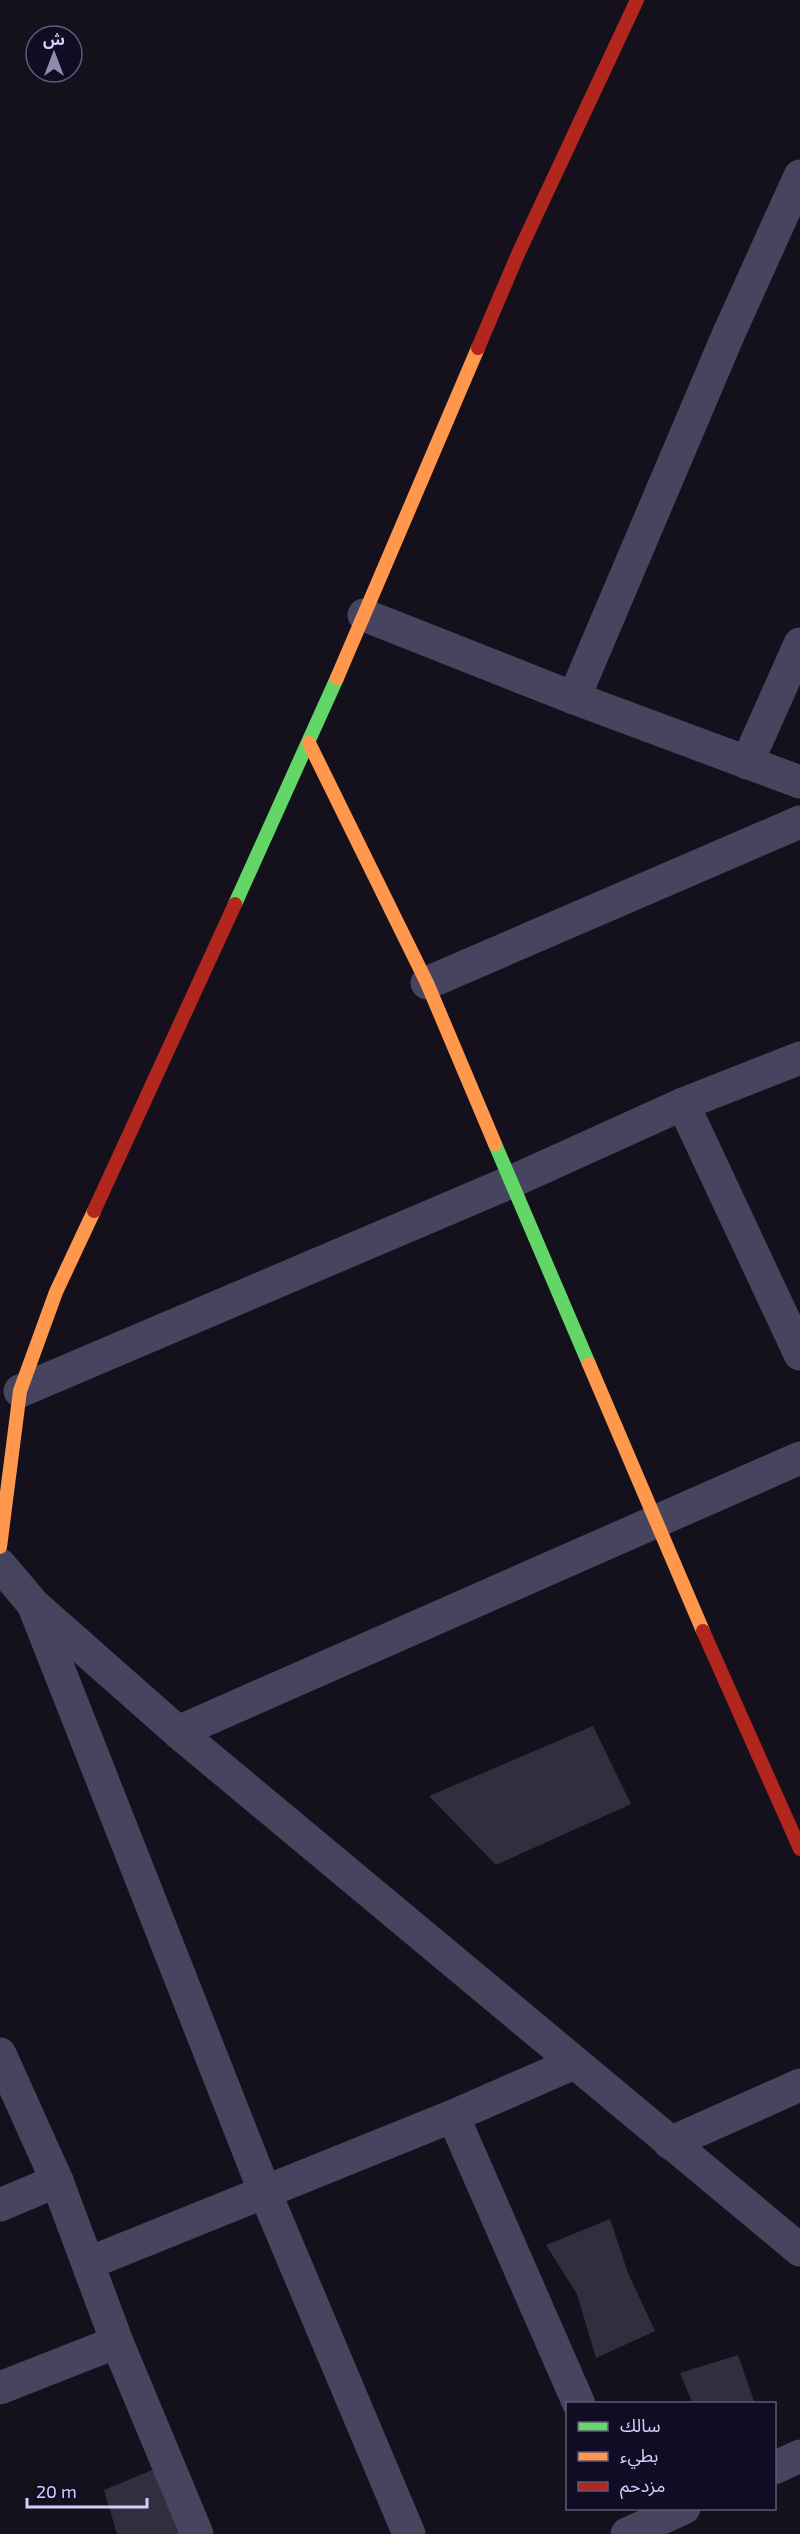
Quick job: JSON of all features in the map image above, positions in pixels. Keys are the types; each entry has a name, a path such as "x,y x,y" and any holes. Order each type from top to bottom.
{"street":[{"path":"0,1547 21,1390 56,1292 309,743 518,254 637,0"},
{"path":"573,698 729,333 800,176"},
{"path":"364,615 573,698 800,782"},
{"path":"747,763 800,644"},
{"path":"309,743 427,983 513,1181 655,1521 800,1850"},
{"path":"427,983 800,822"},
{"path":"21,1390 513,1181 683,1104 800,1058"},
{"path":"683,1104 800,1354"},
{"path":"178,1732 800,1458"},
{"path":"0,1565 33,1604 178,1732 800,2250"},
{"path":"33,1604 264,2190 409,2534"},
{"path":"0,2054 57,2181 117,2342 197,2534"},
{"path":"89,2263 264,2190 453,2116 574,2063"},
{"path":"670,2143 800,2085"},
{"path":"453,2116 579,2402"},
{"path":"0,2205 57,2181"},
{"path":"0,2388 117,2342"},
{"path":"776,2467 800,2457"},
{"path":"629,2524 677,2510"}],"building":[{"path":"593,1726 631,1804 496,1865 429,1796"},
{"path":"610,2219 628,2273 655,2331 596,2358 577,2294 546,2245"},
{"path":"738,2355 754,2402 692,2402 680,2373"},
{"path":"157,2468 184,2534 117,2534 104,2490"}],"traffic: fast":[{"path":"235,904 337,678"},
{"path":"495,1144 589,1364"}],"traffic: slow":[{"path":"337,678 478,348"},
{"path":"309,743 427,983 495,1144"},
{"path":"0,1547 20,1391 56,1292 94,1211"},
{"path":"589,1364 703,1631"}],"traffic: jam":[{"path":"478,348 518,254 637,0"},
{"path":"94,1211 235,904"},
{"path":"703,1631 800,1849"}]}
